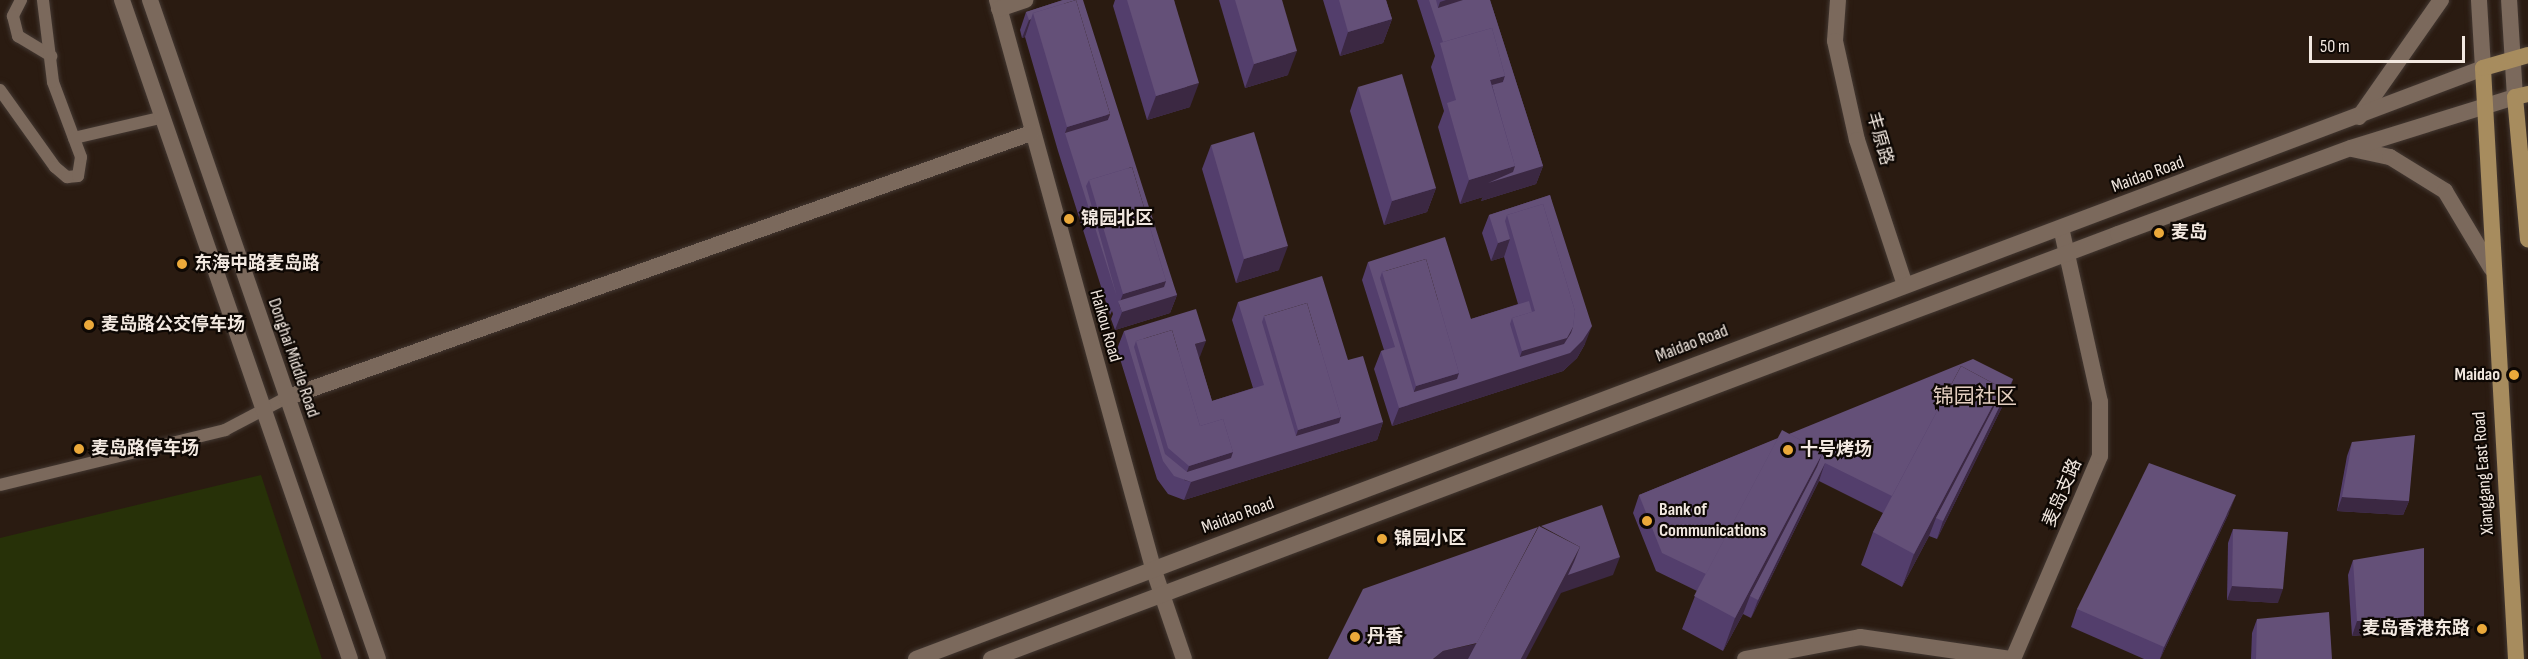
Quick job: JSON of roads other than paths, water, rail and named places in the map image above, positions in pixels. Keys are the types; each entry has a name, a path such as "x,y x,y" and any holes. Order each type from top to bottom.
{"main road":[{"path":"122,0 160,118 261,411 350,659"},
{"name":"Donghai Middle Road","path":"150,0 378,659"},
{"path":"998,5 1025,0"},
{"name":"丰原路","path":"1838,0 1835,41 1857,140 1905,285"},
{"path":"2357,118 2441,0"},
{"path":"2479,0 2483,68 2521,57"},
{"path":"2509,0 2521,57 2528,239"},
{"name":"Haikou Road","path":"998,5 1153,568 1184,659"},
{"name":"Maidao Road","path":"916,659 1905,285 2357,118 2483,68"},
{"name":"Xianggang East Road","path":"2483,68 2491,268 2516,659"},
{"path":"991,659 2351,148 2522,95"},
{"path":"286,398 1032,133"},
{"path":"2351,148 2390,157 2445,191 2491,268"},
{"name":"麦岛支路","path":"2012,659 2100,456 2100,402 2069,253 2061,228"},
{"path":"1745,659 1860,637 2012,659"}],"lane":[{"path":"21,0 13,16 18,36 51,56"},
{"path":"0,90 55,167 73,178 83,165 53,82 43,0"},
{"path":"74,138 160,118"},
{"path":"0,485 225,430 286,398"}],"place":[{"name":"锦园北区","path":"1069,219"},
{"name":"麦岛","path":"2159,233"},
{"name":"东海中路麦岛路","path":"182,264"},
{"name":"麦岛路公交停车场","path":"89,325"},
{"name":"Maidao","path":"2514,375"},
{"name":"麦岛路停车场","path":"79,449"},
{"name":"十号烤场","path":"1788,450"},
{"name":"Bank of Communications","path":"1647,521"},
{"name":"锦园小区","path":"1382,539"},
{"name":"麦岛香港东路","path":"2482,629"},
{"name":"丹香","path":"1355,637"}],"district":[{"name":"锦园社区","path":"1975,397"}]}
